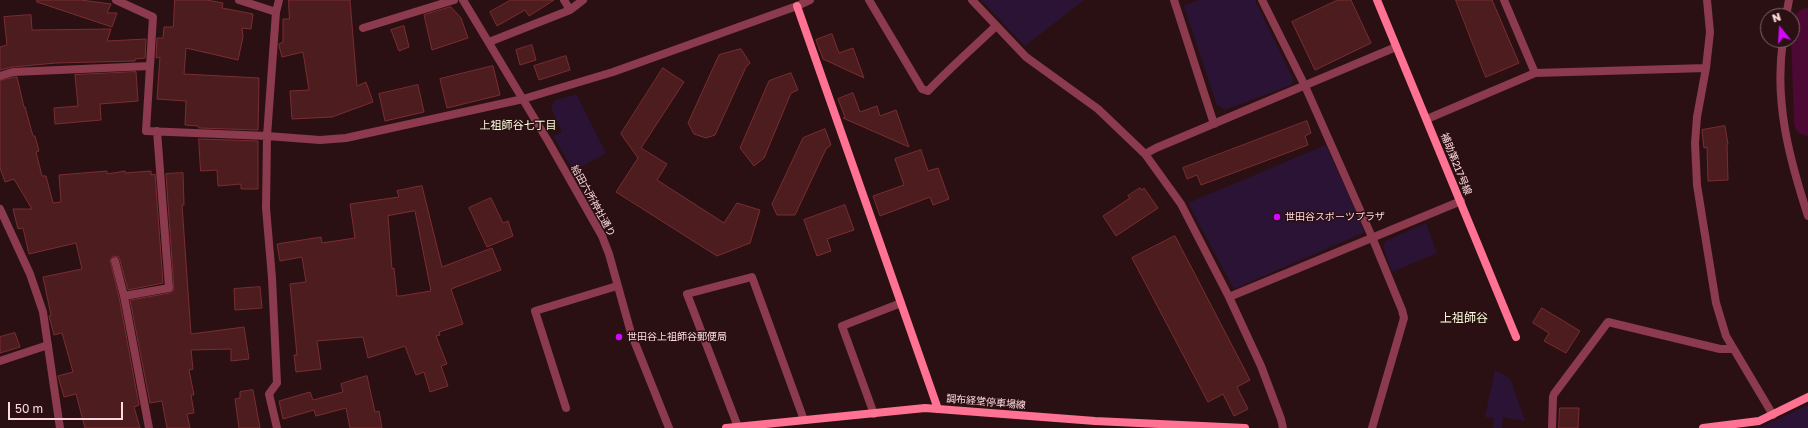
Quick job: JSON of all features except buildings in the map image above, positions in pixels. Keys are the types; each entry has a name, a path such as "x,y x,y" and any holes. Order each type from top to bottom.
{"street":[{"path":"116,0 153,17 146,131 267,136 320,140 346,138 523,100 613,72 810,0"},
{"path":"239,0 276,12"},
{"path":"277,428 269,394 277,383 272,278 266,208 267,136 276,12 279,0"},
{"path":"363,28 454,0"},
{"name":"給田六所神社通り","path":"463,0 602,236 609,254 631,333 669,428"},
{"path":"564,0 570,10"},
{"path":"489,42 570,10 583,0"},
{"path":"869,0 922,89 928,91 951,66 970,52 996,26"},
{"path":"972,0 1026,57 1098,109 1145,154 1181,204 1230,297 1261,366 1283,428"},
{"path":"1174,0 1214,124"},
{"path":"1262,0 1306,86 1402,310 1404,318 1372,428"},
{"name":"補助第217号線","path":"1377,0 1516,337"},
{"path":"1504,0 1536,73"},
{"path":"1707,0 1710,32 1706,68 1697,117 1695,143 1697,185 1716,303 1726,336 1773,415"},
{"path":"797,6 938,409"},
{"path":"1145,154 1396,47"},
{"path":"1782,48 1780,79 1782,113 1788,151 1808,216"},
{"path":"0,76 13,72 150,66"},
{"path":"1427,119 1536,73 1706,68"},
{"path":"124,296 169,288 157,132"},
{"path":"1230,297 1461,201"},
{"path":"0,208 30,274 41,306 60,428"},
{"path":"115,261 124,296 149,428"},
{"path":"738,427 687,294 752,277 804,420"},
{"path":"566,408 535,311 617,286"},
{"path":"874,414 842,326 901,303"},
{"path":"1552,428 1554,394 1608,322 1720,349 1733,349"},
{"path":"0,361 48,345"},
{"path":"1703,428 1759,420 1773,415 1808,397"},
{"name":"調布経堂停車場線","path":"726,428 925,408 1095,421 1246,428"}],"shaded area":[{"path":"981,0 1084,0 1025,46"},
{"path":"1199,0 1255,0 1293,79 1291,85 1225,110 1217,105 1184,6"},
{"path":"576,94 606,153 574,171 553,136 562,132 551,108 554,101"},
{"name":"世田谷スポーツプラザ","path":"1326,145 1365,232 1234,289 1188,203"},
{"path":"1426,223 1437,253 1392,272 1383,246 1386,241"},
{"path":"1495,370 1510,378 1525,421 1503,417 1502,428 1493,428 1494,418 1485,417"},
{"path":"1808,405 1808,428 1754,428 1763,426"}],"waterway":[{"path":"1808,22 1805,37 1808,122"}],"place":[{"name":"世田谷スポーツプラザ","path":"1277,217"},
{"name":"世田谷上祖師谷郵便局","path":"619,337"}],"district":[{"name":"上祖師谷七丁目","path":"518,126"},
{"name":"上祖師谷","path":"1464,318"}]}
